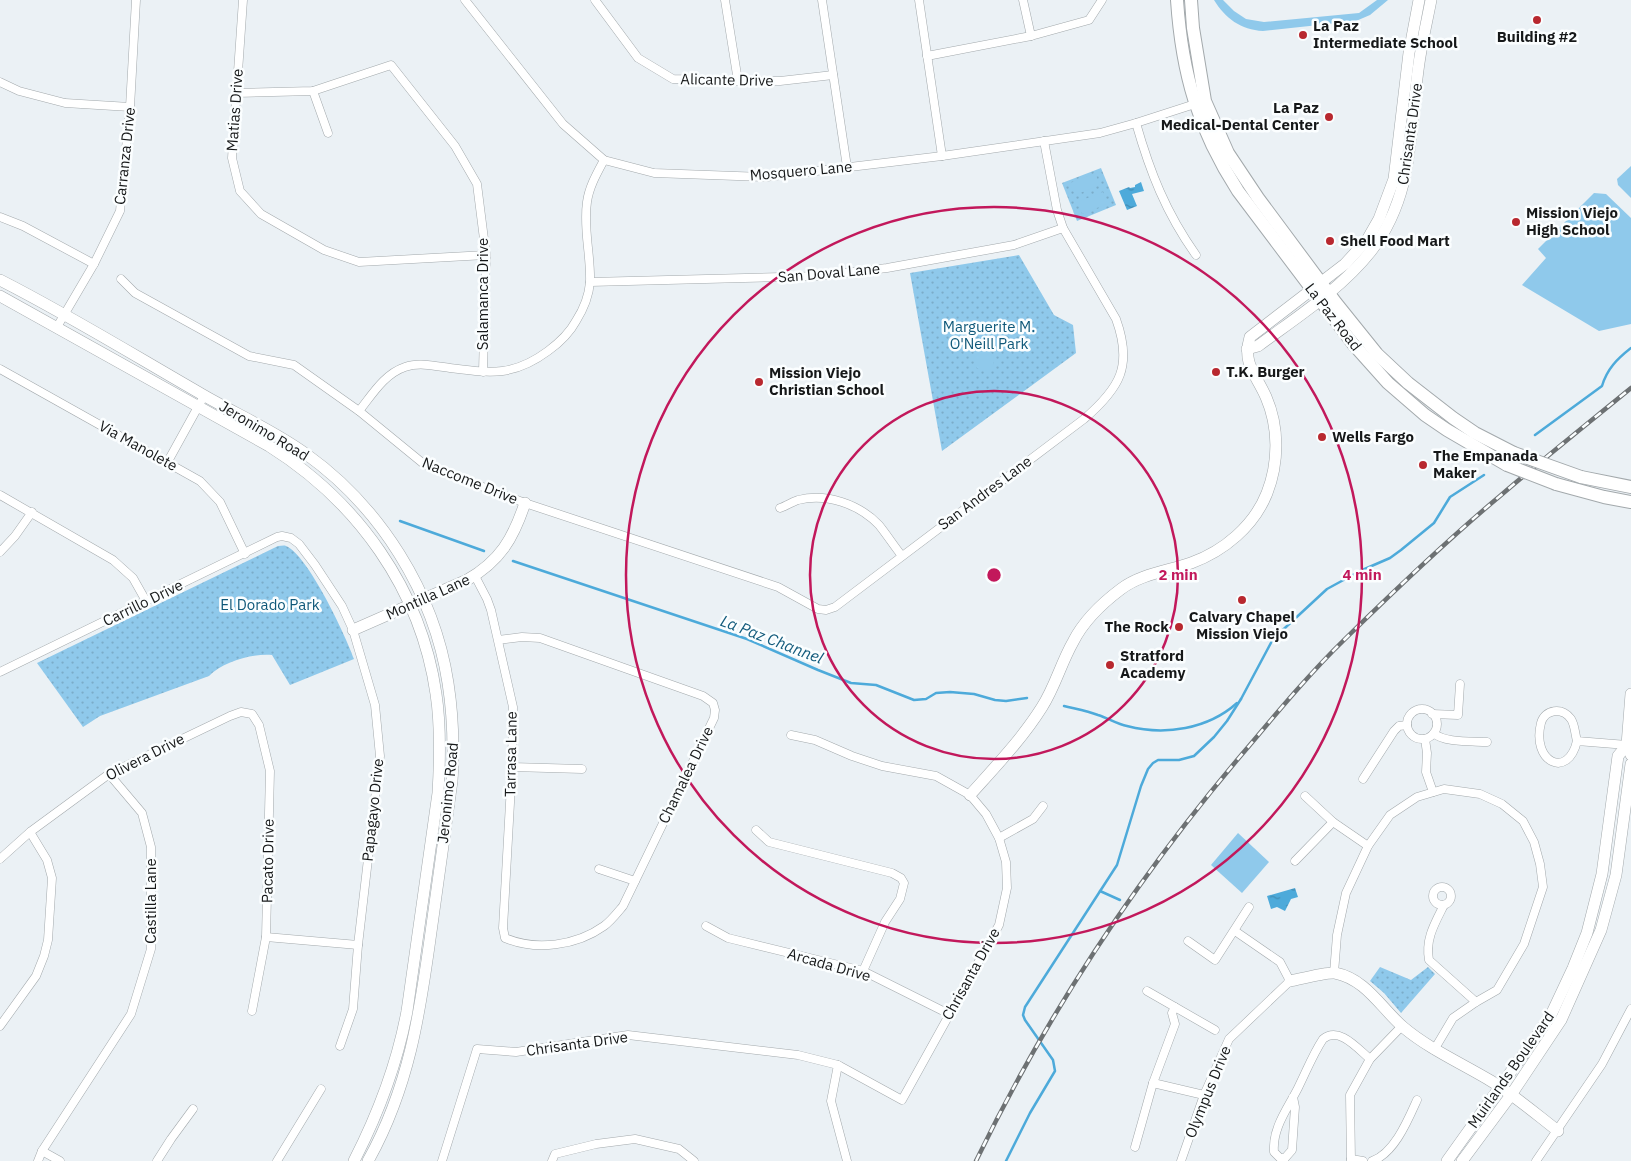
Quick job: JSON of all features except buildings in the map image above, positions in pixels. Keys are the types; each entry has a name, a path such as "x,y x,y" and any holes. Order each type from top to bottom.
{"main road":[{"name":"La Paz Road","path":"1177,0 1183,51 1222,166 1238,191 1320,291 1378,354 1408,383 1453,418 1476,433 1514,453 1581,477 1631,487"},
{"name":"La Paz Road","path":"1190,0 1200,102"},
{"name":"Chrisanta Drive","path":"1320,291 1362,247 1376,225 1388,198 1394,179 1409,53 1419,0"},
{"name":"Chrisanta Drive","path":"970,795 1024,733 1043,706 1073,641 1094,612 1123,588 1151,574 1191,563 1216,551 1235,538 1253,518 1267,493 1273,470 1276,443 1273,417 1266,396 1250,368 1247,358 1247,349 1251,336 1359,266 1388,226 1397,208 1407,171 1419,63 1431,0"},
{"name":"Jeronimo Road","path":"0,280 293,445 323,467 366,509 386,534 408,568 423,599 437,637 448,682 453,740 452,781 420,1014 407,1068 384,1128 368,1161"},
{"name":"La Paz Road","path":"1320,291 1354,346 1388,383 1408,401 1447,430 1507,465 1556,484 1604,498 1631,502"},
{"name":"Jeronimo Road","path":"0,296 285,457 326,488 373,540 392,570 410,605 428,655 436,693 440,757 438,793 402,1039 383,1101 354,1161"},
{"name":"Montilla Lane","path":"353,630 475,576 492,563 508,544 525,503"},
{"name":"Muirlands Boulevard","path":"1447,1161 1550,1017 1587,933 1602,874 1618,756 1629,750 1631,694"},
{"name":"Muirlands Boulevard","path":"1462,1161 1511,1095 1561,1020 1601,930 1616,875 1631,764"},
{"path":"1290,981 1334,973 1354,981 1371,992 1402,1026 1434,1050 1501,1087 1558,1130"}],"street":[{"name":"Carranza Drive","path":"57,327 94,264 120,211 130,107 136,0"},
{"name":"Matias Drive","path":"244,0 239,40 232,158 240,191 261,214 324,250 359,262 486,255"},
{"name":"Mosquero Lane","path":"465,0 563,124 604,160 654,173 766,178 942,156 1100,133 1200,102"},
{"name":"Alicante Drive","path":"595,0 638,58 673,79 780,82 833,75"},
{"path":"725,0 738,81"},
{"path":"822,0 847,167"},
{"path":"919,0 942,156"},
{"path":"1023,0 1031,36"},
{"path":"927,56 1031,36 1090,20 1102,0"},
{"name":"Salamanca Drive","path":"313,91 391,65 455,146 477,184 486,255 483,372"},
{"path":"0,82 19,91 64,103 130,107"},
{"path":"237,93 313,91 328,133"},
{"path":"1136,123 1145,156 1157,187 1181,234 1196,255"},
{"path":"1044,141 1057,210 1064,228"},
{"path":"359,411 383,380 406,366 425,365 483,372 516,369 526,365 554,347 564,338 577,320 587,297 590,282 586,216 587,201 591,187 604,160"},
{"path":"0,217 23,226 94,264"},
{"name":"San Doval Lane","path":"590,282 820,276 887,268 1014,245 1064,228"},
{"name":"San Andres Lane","path":"826,610 835,607 1101,404 1118,381 1124,359 1124,346 1116,319 1064,228"},
{"name":"Naccome Drive","path":"121,279 135,293 249,356 294,365 359,411 425,466 525,503 778,587 818,609 826,610"},
{"name":"Via Manolete","path":"0,369 200,480 218,498 245,554"},
{"path":"167,462 204,396"},
{"path":"0,495 114,560 133,578 146,601"},
{"path":"780,508 797,501 813,498 847,503 863,511 878,525 902,556"},
{"path":"0,552 15,536 32,512"},
{"name":"Carrillo Drive","path":"0,672 277,537 287,537"},
{"name":"Papagayo Drive","path":"287,537 299,544 342,606 353,630 375,705 380,756 358,945 353,1009 340,1046"},
{"name":"Tarrasa Lane","path":"475,576 487,599 498,640 512,708 512,767 503,928 505,938"},
{"name":"Chamalea Drive","path":"498,640 522,637 540,638 703,696 713,703 715,710 714,718 635,881 622,906 604,926 568,943 547,945 505,938"},
{"path":"1432,714 1437,725 1434,733 1425,739 1412,736 1407,725 1410,715 1418,710 1428,711 1432,714 1458,715 1460,684"},
{"path":"1555,710 1562,712 1570,718 1574,725 1577,741 1575,750 1567,760 1561,762 1548,760 1540,747 1539,734 1543,717 1547,712 1555,710"},
{"name":"Olivera Drive","path":"0,859 30,832 109,774 230,716 241,712 252,714"},
{"name":"Pacato Drive","path":"252,714 259,725 270,771 266,936 252,1012"},
{"path":"1363,779 1394,731 1399,726 1407,725"},
{"path":"1434,733 1446,739 1487,742"},
{"path":"790,736 815,740 852,756 882,766 936,776 970,795"},
{"path":"1425,739 1427,753 1426,772 1433,792"},
{"path":"1577,741 1629,750"},
{"path":"512,767 582,769"},
{"name":"Castilla Lane","path":"38,1161 42,1151 131,1014 151,949 151,847 142,813 109,774"},
{"path":"1334,973 1337,935 1346,892 1368,846 1390,815 1417,797 1444,789 1480,794 1502,804 1523,821 1534,842 1540,864 1543,888 1524,944 1498,990 1453,1018 1434,1050"},
{"name":"Chrisanta Drive","path":"442,1161 477,1049 516,1052 628,1035 798,1055 838,1065 902,1100 999,925 1007,888 1006,862 999,838 986,814 970,795"},
{"path":"1305,796 1333,822 1368,846"},
{"path":"999,838 1033,819 1043,806"},
{"path":"1295,861 1333,822"},
{"path":"756,830 769,842 892,873 901,878 904,883 900,899 885,922 863,971"},
{"path":"0,1026 36,976 48,940 52,878 47,860 30,832"},
{"path":"599,869 635,881"},
{"path":"1444,905 1427,944 1429,960 1476,1002"},
{"path":"1188,942 1215,960 1249,907"},
{"name":"Arcada Drive","path":"706,926 728,938 863,971 949,1014"},
{"path":"1235,931 1280,962 1290,981"},
{"path":"266,936 358,945"},
{"name":"Olympus Drive","path":"1182,1161 1204,1096 1229,1039 1290,981"},
{"path":"1147,991 1215,1030"},
{"path":"1135,1147 1153,1083 1175,1024 1172,1013 1175,1007"},
{"path":"1536,1161 1602,1064 1631,1009"},
{"path":"1175,1024 1180,1024 1188,1015"},
{"path":"1363,1161 1351,1160 1350,1095 1370,1059 1402,1026"},
{"path":"1293,1097 1292,1150 1284,1158 1280,1158 1274,1152 1273,1144 1286,1108 1319,1045 1328,1035 1342,1036 1370,1059"},
{"path":"838,1065 831,1101 847,1161"},
{"path":"1153,1083 1204,1096"},
{"path":"277,1161 321,1088"},
{"path":"1372,1161 1379,1159 1388,1151 1407,1122 1418,1100"},
{"path":"157,1161 193,1109"},
{"path":"552,1161 555,1154 596,1144 635,1140 679,1149 694,1161"},
{"path":"42,1151 60,1161"}],"green space":[{"path":"1214,0 1223,0 1246,19 1264,22 1359,13 1377,0 1388,0 1370,15 1356,21 1263,31 1248,28 1234,22"},
{"path":"1631,166 1631,198 1618,185 1617,179"},
{"path":"1101,168 1116,205 1077,221 1062,183"},
{"path":"1095,173 1100,185 1075,195 1070,183"},
{"path":"1103,192 1107,204 1082,214 1077,202"},
{"path":"1594,193 1606,194 1631,218 1631,324 1599,331 1522,285 1546,258 1538,249"},
{"name":"Marguerite M. O'Neill Park","path":"1019,255 1054,315 1073,325 1076,353 942,451 910,273"},
{"path":"984,351 991,354 994,361 991,368 984,371 977,368 974,361 977,354"},
{"name":"El Dorado Park","path":"278,546 286,546 295,552 305,564 335,616 354,659 290,685 272,655 247,657 222,667 209,676 100,716 83,727 37,663"},
{"path":"1238,833 1269,862 1242,893 1211,865"},
{"path":"1380,967 1411,980 1428,967 1435,974 1401,1013 1384,993 1370,981"}],"water":[{"path":"1141,182 1144,191 1132,194 1137,206 1127,210 1119,191 1135,187 1135,185"},
{"path":"1295,888 1298,897 1291,899 1285,911 1277,907 1271,909 1267,896"}],"waterway":[{"name":"La Paz Channel","path":"1535,435 1602,386 1613,365 1631,348"},
{"name":"La Paz Channel","path":"1241,699 1273,639 1327,589 1360,571 1390,558 1434,523 1450,497 1484,475"},
{"name":"La Paz Channel","path":"400,521 484,551"},
{"name":"La Paz Channel","path":"513,561 747,639 851,683 876,685 914,700 926,699 936,693 950,692 974,694 1006,701 1027,698"},
{"path":"1006,1161 1030,1113 1055,1071 1053,1060 1025,1020 1023,1015 1025,1007 1117,865 1148,769 1158,760 1179,760 1194,756 1214,737 1241,699"},
{"name":"La Paz Channel","path":"1064,706 1094,714 1123,725 1141,729 1171,730 1185,728 1213,719 1237,703"},
{"path":"1100,891 1120,900"}],"railway":[{"path":"976,1161 1034,1051 1099,945 1171,843 1272,718 1332,652 1440,548 1516,482 1631,388"}],"place":[{"name":"Building #2","path":"1537,20"},
{"name":"La Paz Intermediate School","path":"1303,35"},
{"name":"La Paz Medical-Dental Center","path":"1329,117"},
{"name":"Mission Viejo High School","path":"1516,222"},
{"name":"Shell Food Mart","path":"1330,241"},
{"name":"T.K. Burger","path":"1216,372"},
{"name":"Mission Viejo Christian School","path":"759,382"},
{"name":"Wells Fargo","path":"1322,437"},
{"name":"The Empanada Maker","path":"1423,465"},
{"name":"Calvary Chapel Mission Viejo","path":"1242,600"},
{"name":"The Rock","path":"1179,627"},
{"name":"Stratford Academy","path":"1110,665"}]}
